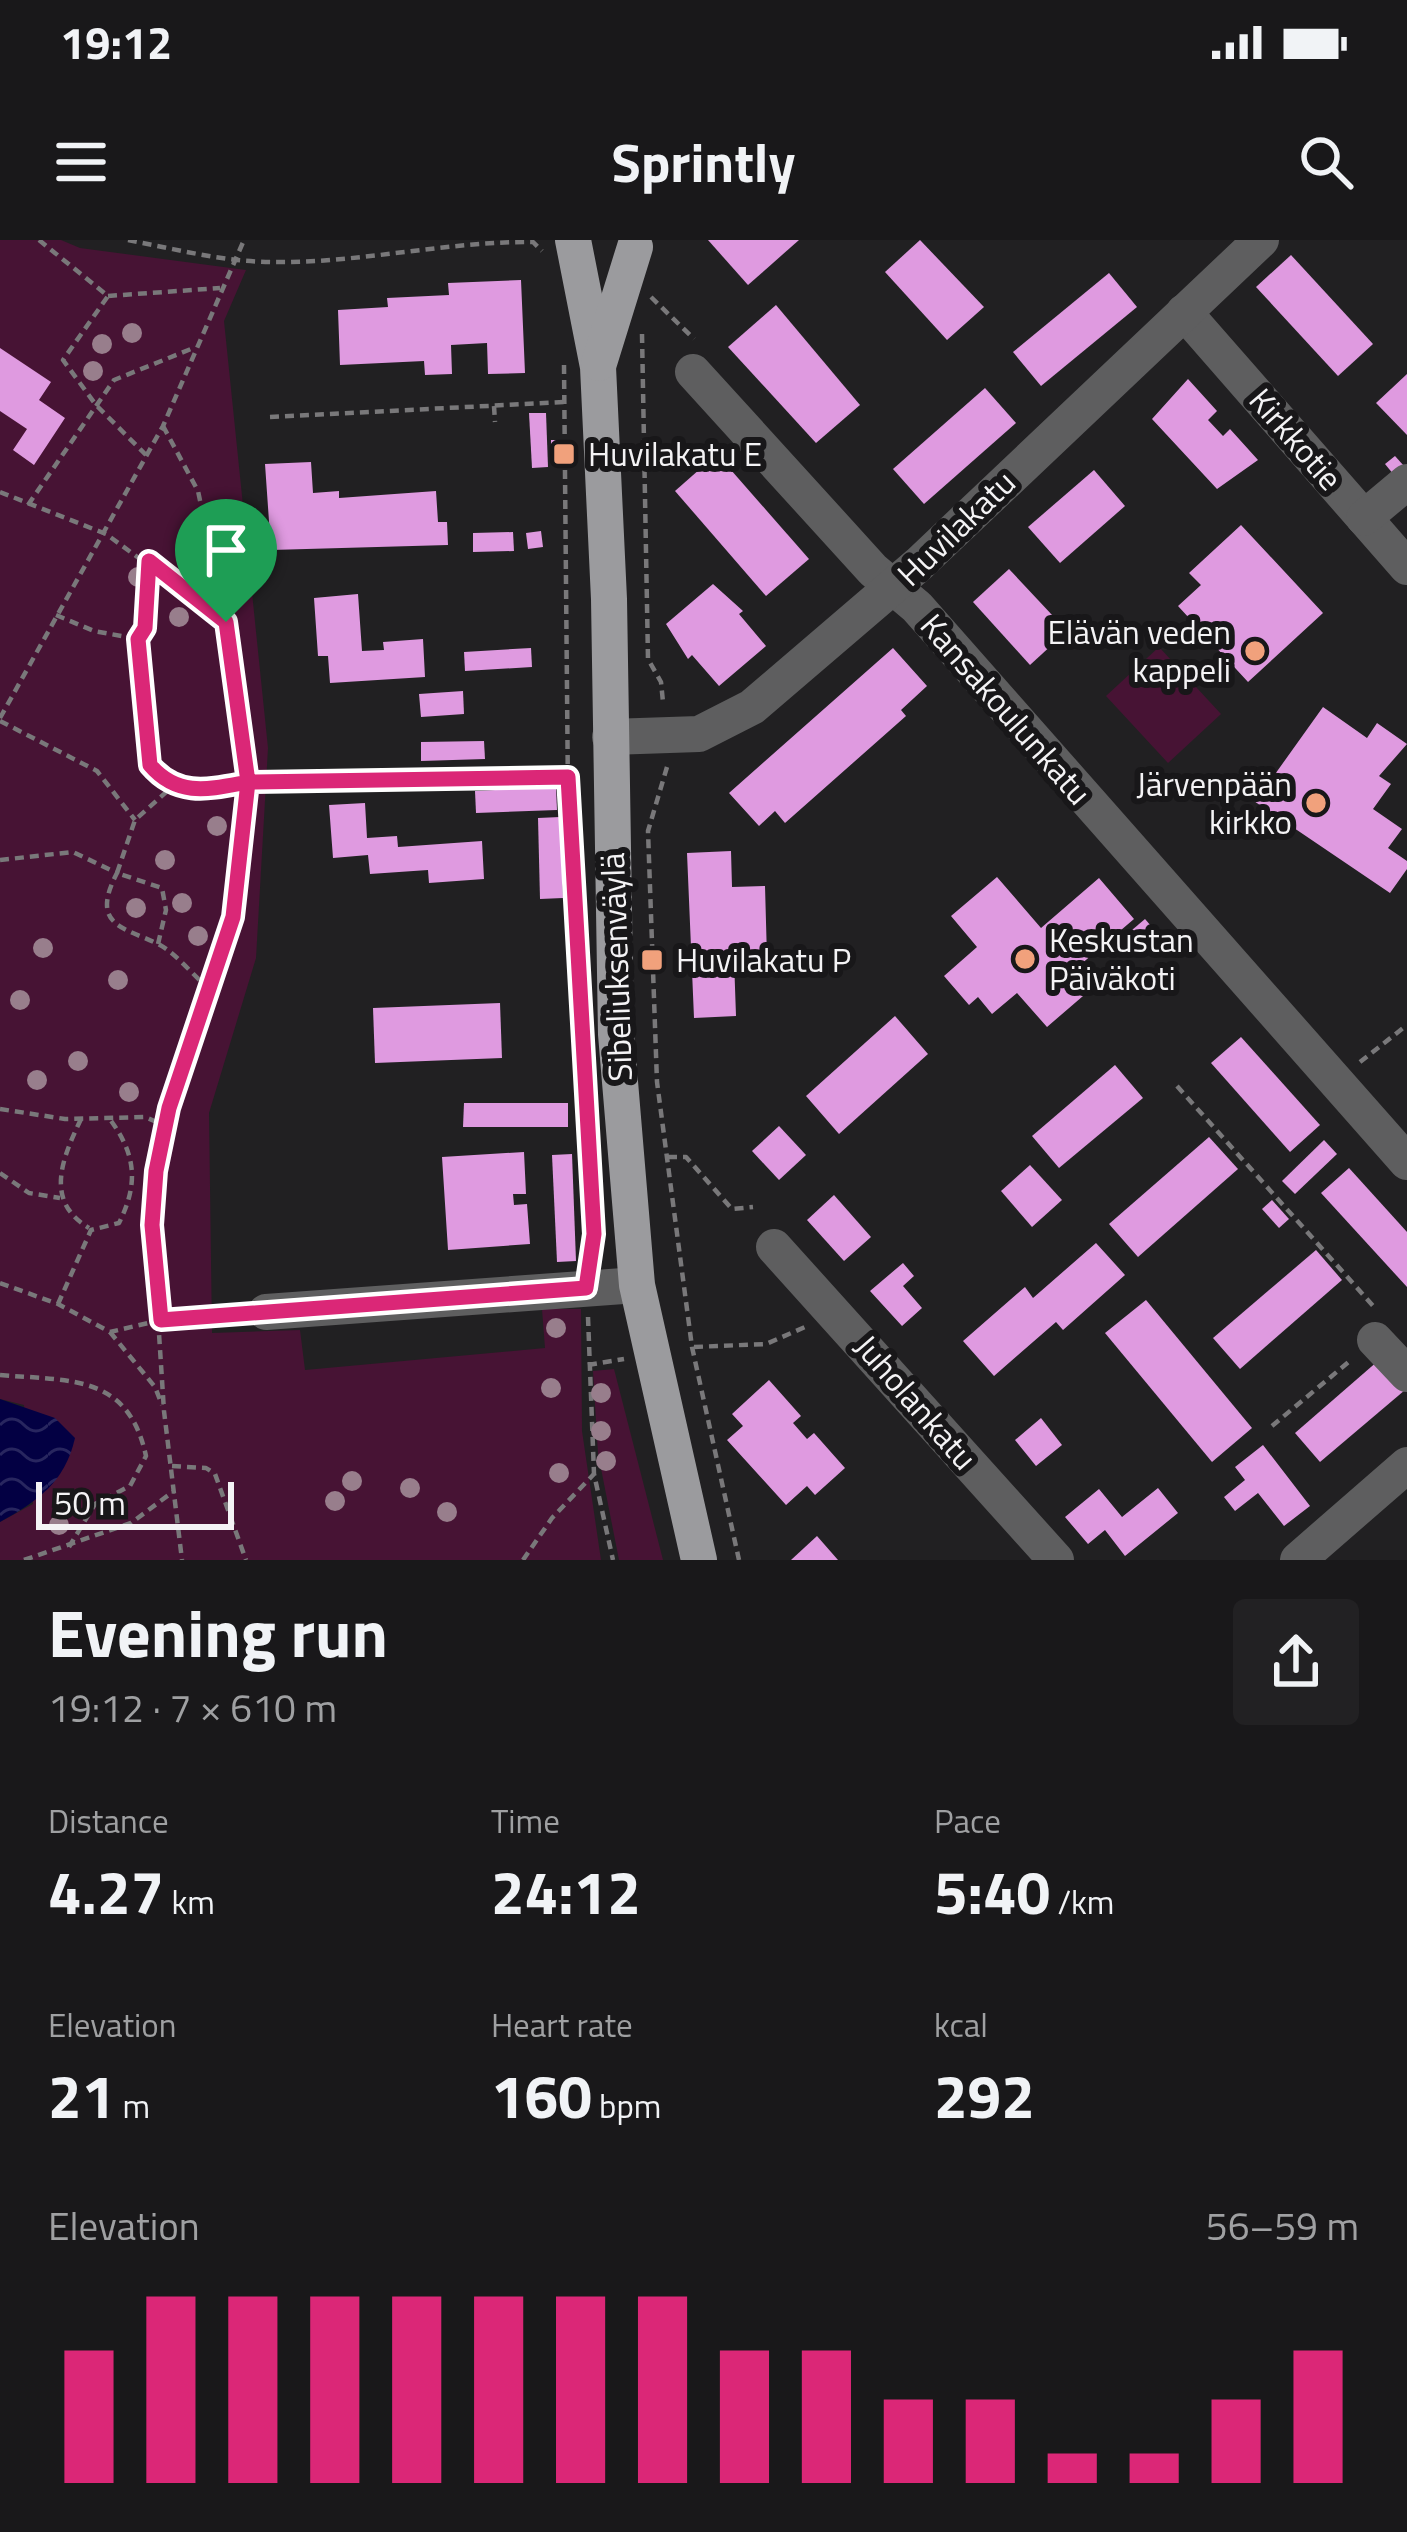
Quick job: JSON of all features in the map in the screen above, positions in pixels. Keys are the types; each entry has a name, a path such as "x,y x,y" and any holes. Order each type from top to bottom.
{"main road":[{"path":"564,245 602,252 637,243"},
{"name":"Sibeliuksenväylä","path":"581,364 637,243"},
{"name":"Sibeliuksenväylä","path":"564,245 581,364 610,737 616,1034 638,1285 698,1560"}],"street":[{"name":"Huvilakatu","path":"610,737 699,734 734,716 895,586 1261,240"},
{"name":"Kirkkotie","path":"1184,312 1407,567"},
{"name":"Kansakoulunkatu","path":"693,372 873,570 895,586 1407,1162"},
{"path":"1364,518 1407,482"},
{"name":"Juholankatu","path":"774,1247 1056,1560"},
{"path":"266,1312 638,1285"},
{"path":"1375,1340 1407,1375"},
{"path":"1298,1560 1407,1465"}],"path":[{"path":"38,240 108,296 220,288"},
{"path":"128,240 239,260 533,241 564,245"},
{"path":"134,820 97,771 0,719 163,426 244,240"},
{"path":"644,310 646,293"},
{"path":"108,296 63,360 96,405 146,456"},
{"path":"643,327 648,659 662,682"},
{"path":"28,505 114,380 194,348"},
{"path":"581,364 565,403 568,777 594,1234 586,1288 594,1474 613,1560"},
{"path":"270,417 565,403"},
{"path":"494,406 495,422"},
{"path":"163,426 198,491 226,622 248,782 233,917 166,1126 152,1225 164,1411 182,1560"},
{"path":"0,492 106,534 149,561 226,622"},
{"path":"149,561 145,628 138,639 150,765 174,785 192,791 248,782 568,777"},
{"path":"56,615 94,631 138,639"},
{"path":"668,775 648,830 656,1061 692,1347 739,1560"},
{"path":"174,785 134,820 107,892 109,914 126,934 158,944 212,991"},
{"path":"0,860 73,852 162,888 166,910 158,944"},
{"path":"1358,1064 1407,1025"},
{"path":"1177,1086 1391,1326 1273,1426"},
{"path":"0,1109 81,1119 145,1118 166,1126"},
{"path":"81,1119 61,1167 61,1198 72,1219 91,1230 119,1223 131,1199 131,1154 109,1118"},
{"path":"668,1157 686,1157 732,1209 753,1207"},
{"path":"0,1174 29,1193 61,1198"},
{"path":"58,1304 91,1230"},
{"path":"0,1283 58,1304 110,1333 155,1388 164,1411"},
{"path":"110,1333 161,1320 266,1312"},
{"path":"692,1347 766,1344 838,1313"},
{"path":"0,1375 118,1397 138,1420 146,1456 130,1486 95,1504 69,1547"},
{"path":"172,1466 206,1468 215,1474 246,1560"},
{"path":"523,1560 552,1518 594,1474"},
{"path":"24,1560 148,1514 174,1490"}],"shaded area":[{"path":"0,240 61,240 80,248 246,270 224,321 268,748 256,958 209,1113 212,1333 300,1330 305,1370 545,1348 542,1309 581,1309 582,1431 601,1560 0,1560 0,1522 33,1504 24,1405 0,1399"},
{"path":"1159,647 1221,714 1168,763 1106,696"},
{"path":"614,1369 663,1560 619,1560 598,1453 593,1371"}],"water":[{"path":"0,1399 55,1418 75,1438 64,1467 48,1489 0,1522"}],"building":[{"path":"708,240 799,240 748,285"},
{"path":"920,240 984,307 947,340 885,272"},
{"path":"1291,255 1373,344 1338,376 1256,287"},
{"path":"1109,273 1137,307 1041,386 1013,352"},
{"path":"521,280 525,373 488,374 487,343 451,345 452,374 425,375 424,361 340,365 338,310 388,307 387,298 449,295 448,283"},
{"path":"776,305 860,405 816,443 728,347"},
{"path":"0,348 51,382 39,400 65,418 34,465 13,450 27,429 0,411"},
{"path":"1407,374 1407,435 1376,403"},
{"path":"1188,379 1217,411 1208,420 1223,436 1230,429 1258,460 1217,489 1152,419"},
{"path":"985,388 1016,423 924,504 893,469"},
{"path":"529,413 546,413 548,467 532,468"},
{"path":"551,440 557,440 558,462 551,462"},
{"path":"717,454 809,559 766,596 675,491"},
{"path":"1395,456 1404,466 1394,475 1385,464"},
{"path":"311,462 313,493 339,491 339,498 436,491 438,522 447,522 448,545 271,550 265,464"},
{"path":"1094,470 1125,506 1060,563 1028,527"},
{"path":"1241,525 1323,613 1248,682 1178,606 1201,585 1189,573"},
{"path":"541,531 543,547 528,549 526,533"},
{"path":"513,532 514,551 473,552 473,533"},
{"path":"1009,569 1067,631 1030,665 973,602"},
{"path":"713,584 743,611 739,614 766,646 719,686 692,655 688,659 666,624"},
{"path":"358,594 362,651 384,650 383,642 423,639 425,677 330,683 328,656 318,656 314,598"},
{"path":"531,648 532,667 465,671 464,652"},
{"path":"893,648 927,686 901,710 906,716 785,823 775,811 759,826 729,793"},
{"path":"463,691 464,714 421,717 419,694"},
{"name":"Järvenpään kirkko","path":"1323,707 1367,738 1377,723 1407,744 1379,776 1391,784 1373,809 1402,829 1388,848 1407,861 1407,869 1390,893 1248,797 1266,772 1273,777"},
{"path":"484,741 485,759 421,761 421,742"},
{"path":"556,787 557,810 476,813 475,791"},
{"path":"365,803 367,838 397,836 398,847 482,841 484,879 429,883 428,870 370,874 368,855 333,858 329,805"},
{"path":"560,817 563,898 540,899 538,818"},
{"path":"731,851 732,887 765,886 767,958 734,959 736,1016 694,1018 687,853"},
{"name":"Keskustan Päiväkoti","path":"997,877 1041,928 1099,878 1134,919 1073,971 1090,990 1047,1027 1017,993 992,1014 978,997 969,1005 944,976 977,947 951,916"},
{"path":"1145,919 1158,934 1145,945 1132,930"},
{"path":"500,1003 502,1058 375,1063 373,1008"},
{"path":"895,1016 928,1054 839,1134 806,1096"},
{"path":"1241,1037 1320,1125 1290,1152 1211,1063"},
{"path":"1115,1065 1143,1098 1059,1168 1032,1136"},
{"path":"464,1103 568,1103 568,1127 463,1127"},
{"path":"779,1126 806,1155 779,1180 752,1151"},
{"path":"1209,1137 1238,1169 1138,1257 1109,1224"},
{"path":"1324,1140 1337,1154 1295,1194 1282,1181"},
{"path":"524,1152 526,1194 513,1194 514,1205 527,1204 530,1244 448,1250 442,1157"},
{"path":"572,1154 576,1261 557,1262 552,1155"},
{"path":"1030,1165 1062,1200 1032,1227 1001,1191"},
{"path":"1349,1168 1407,1232 1407,1287 1321,1193"},
{"path":"834,1195 871,1237 844,1261 807,1220"},
{"path":"1272,1200 1289,1219 1279,1228 1262,1209"},
{"path":"1096,1243 1125,1275 1063,1330 1056,1322 994,1376 963,1341 1025,1287 1033,1298"},
{"path":"1316,1250 1342,1280 1240,1369 1213,1338"},
{"path":"903,1263 914,1276 903,1286 922,1308 902,1326 870,1291"},
{"path":"1146,1300 1252,1428 1212,1462 1105,1333"},
{"path":"1379,1360 1405,1390 1320,1462 1295,1433"},
{"path":"769,1380 801,1416 793,1423 807,1439 814,1433 845,1468 815,1495 807,1486 786,1505 727,1440 743,1426 732,1414"},
{"path":"1041,1418 1062,1445 1036,1466 1015,1440"},
{"path":"1263,1445 1310,1506 1284,1526 1258,1493 1235,1511 1224,1497 1245,1480 1235,1467"},
{"path":"1158,1488 1178,1513 1125,1556 1105,1530 1088,1544 1065,1517 1099,1489 1122,1517"},
{"path":"817,1536 838,1560 791,1560"}],"place":[{"name":"Huvilakatu E","path":"564,454"},
{"name":"Elävän veden kappeli","path":"1255,651"},
{"name":"Järvenpään kirkko","path":"1316,803"},
{"name":"Keskustan Päiväkoti","path":"1025,959"},
{"name":"Huvilakatu P","path":"652,960"}],"route":[{"path":"226,622 149,561 145,628 138,639 150,765 160,777 192,791 248,782 233,917 169,1108 156,1171 152,1225 161,1320 586,1288 585,1268 594,1234 575,974 568,777 248,782 226,622"}]}
